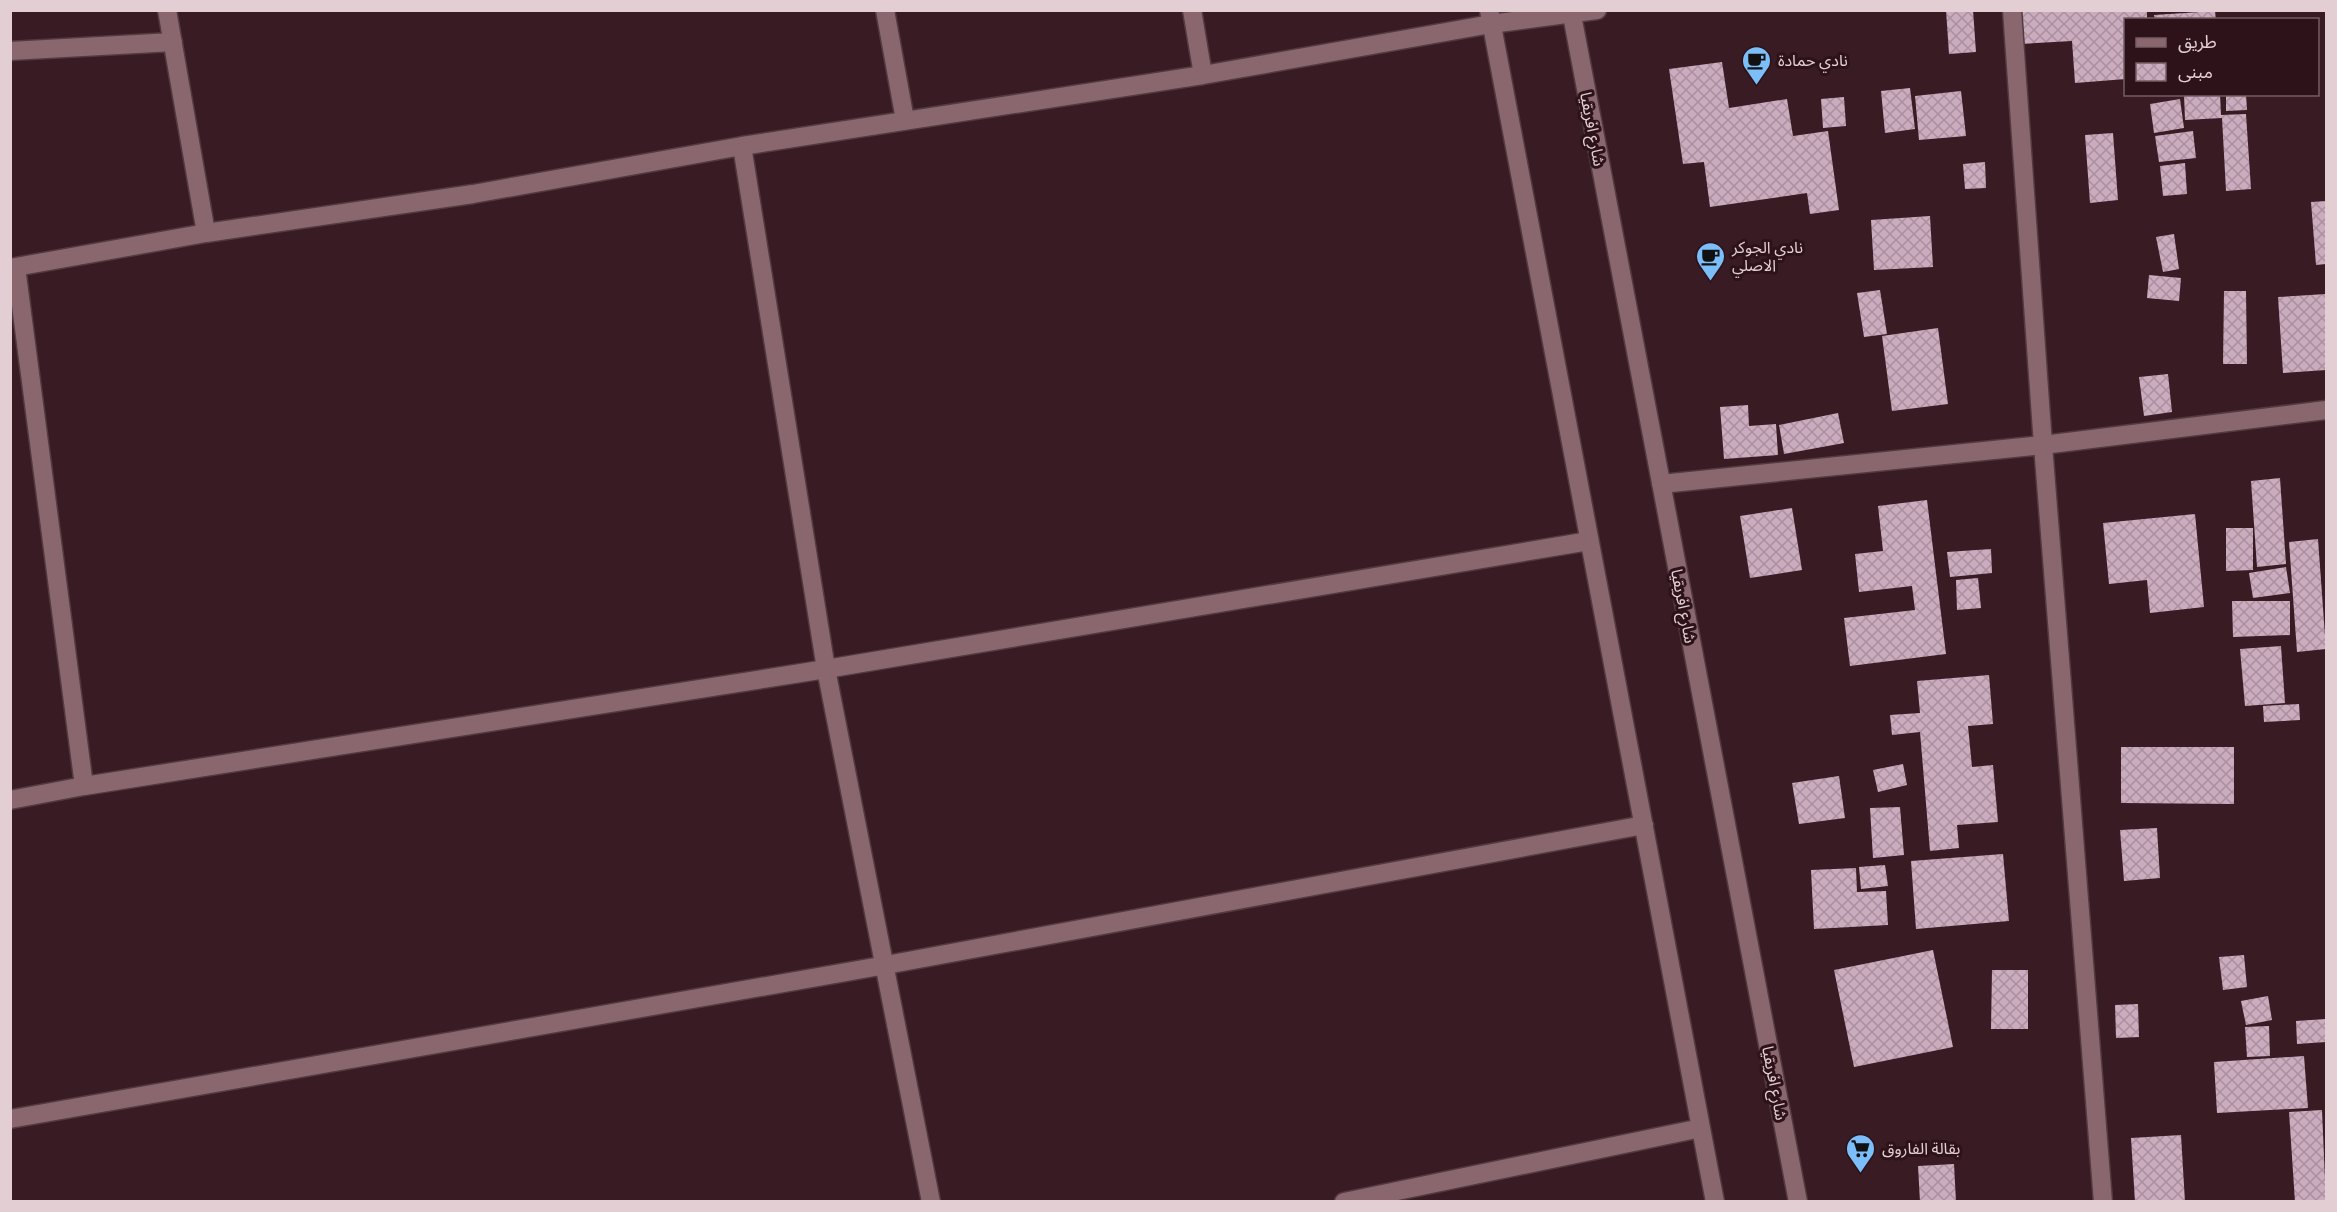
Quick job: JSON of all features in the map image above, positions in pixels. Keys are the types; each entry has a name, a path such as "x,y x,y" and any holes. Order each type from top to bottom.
{"street":[{"path":"167,10 206,233"},
{"path":"885,10 905,120"},
{"path":"1192,10 1203,75"},
{"path":"84,786 13,267 206,233 473,194 742,146 1203,75 1490,17 1597,10"},
{"path":"2012,10 2043,445 2103,1202"},
{"name":"شارع افريقيا","path":"1571,13 1798,1202"},
{"path":"1490,17 1715,1202"},
{"path":"10,51 173,42"},
{"path":"742,146 826,669 931,1202"},
{"path":"1661,484 2043,445 2326,410"},
{"path":"10,800 84,786 826,669 1590,541"},
{"path":"10,1119 886,965 1644,825"},
{"path":"1344,1202 1701,1128"}],"building":[{"path":"1946,10 1973,10 1976,52 1949,54"},
{"path":"2017,10 2147,10 2147,18 2124,18 2124,79 2075,83 2072,41 2020,44"},
{"path":"2215,11 2216,18 2155,18 2154,15"},
{"path":"1722,62 1729,108 1787,99 1793,136 1828,131 1839,210 1810,214 1807,193 1710,207 1704,162 1683,164 1669,69"},
{"path":"1910,88 1915,129 1885,133 1881,91"},
{"path":"1961,91 1966,136 1919,140 1915,96"},
{"path":"2184,96 2220,96 2221,115 2246,114 2251,189 2226,191 2222,118 2185,120"},
{"path":"2226,96 2246,96 2247,110 2226,111"},
{"path":"1844,97 1846,126 1823,128 1821,99"},
{"path":"2180,99 2184,128 2154,133 2150,104"},
{"path":"2193,131 2196,158 2159,162 2155,136"},
{"path":"2113,133 2118,200 2090,203 2085,135"},
{"path":"1985,162 1986,188 1965,189 1963,164"},
{"path":"2185,163 2187,194 2163,196 2160,166"},
{"path":"2326,201 2326,264 2316,265 2311,202"},
{"path":"1930,216 1933,267 1874,270 1871,220"},
{"path":"2174,234 2179,269 2163,272 2156,237"},
{"path":"2149,275 2181,278 2179,301 2147,298"},
{"path":"1880,290 1887,334 1864,337 1857,293"},
{"path":"2224,291 2246,291 2247,364 2223,364"},
{"path":"2326,294 2326,370 2283,373 2278,297"},
{"path":"1938,328 1948,404 1892,411 1882,336"},
{"path":"2168,374 2172,412 2144,416 2139,377"},
{"path":"1748,405 1749,426 1776,424 1778,455 1724,459 1720,407"},
{"path":"1838,413 1844,443 1784,454 1779,425"},
{"path":"2280,478 2286,564 2257,567 2251,481"},
{"path":"1927,500 1946,654 1850,666 1844,618 1915,610 1912,586 1859,592 1855,554 1883,551 1878,506"},
{"path":"1792,508 1802,570 1750,578 1740,516"},
{"path":"2195,514 2204,607 2150,613 2147,580 2109,584 2103,523"},
{"path":"2226,528 2253,528 2253,570 2226,571"},
{"path":"2318,539 2326,649 2297,652 2289,542"},
{"path":"1991,549 1992,573 1950,577 1947,552"},
{"path":"2286,567 2290,593 2253,598 2249,573"},
{"path":"1978,578 1981,608 1957,610 1956,580"},
{"path":"2232,601 2290,601 2290,635 2233,637"},
{"path":"2281,646 2285,703 2245,706 2240,649"},
{"path":"1989,675 1993,724 1968,726 1972,767 1993,765 1998,822 1957,825 1959,848 1930,851 1920,732 1892,735 1890,715 1920,713 1917,681"},
{"path":"2299,704 2300,720 2264,722 2263,706"},
{"path":"2121,747 2234,747 2234,804 2121,803"},
{"path":"1903,764 1907,785 1878,792 1873,770"},
{"path":"1839,776 1845,818 1799,824 1792,783"},
{"path":"1900,807 1904,855 1873,858 1870,808"},
{"path":"2157,828 2160,878 2124,881 2120,830"},
{"path":"2003,854 2009,921 1916,929 1911,861"},
{"path":"1885,865 1888,886 1861,889 1859,867"},
{"path":"1856,868 1857,892 1886,891 1888,925 1814,929 1811,870"},
{"path":"1933,950 1953,1047 1854,1067 1834,970"},
{"path":"2244,955 2247,987 2223,990 2219,957"},
{"path":"1992,970 2028,970 2028,1029 1991,1029"},
{"path":"2268,996 2272,1020 2246,1025 2241,1001"},
{"path":"2138,1004 2139,1037 2116,1038 2115,1005"},
{"path":"2326,1019 2326,1042 2297,1044 2296,1021"},
{"path":"2269,1026 2270,1056 2247,1057 2245,1027"},
{"path":"2304,1056 2308,1108 2217,1113 2214,1062"},
{"path":"2322,1110 2326,1202 2295,1202 2289,1112"},
{"path":"2181,1135 2185,1202 2135,1202 2131,1138"},
{"path":"1954,1164 1956,1202 1920,1202 1918,1166"}],"place":[{"name":"نادي حمادة","path":"1757,86"},
{"name":"نادي الجوكر الاصلي","path":"1711,282"},
{"name":"بقالة الفاروق","path":"1861,1174"}]}
